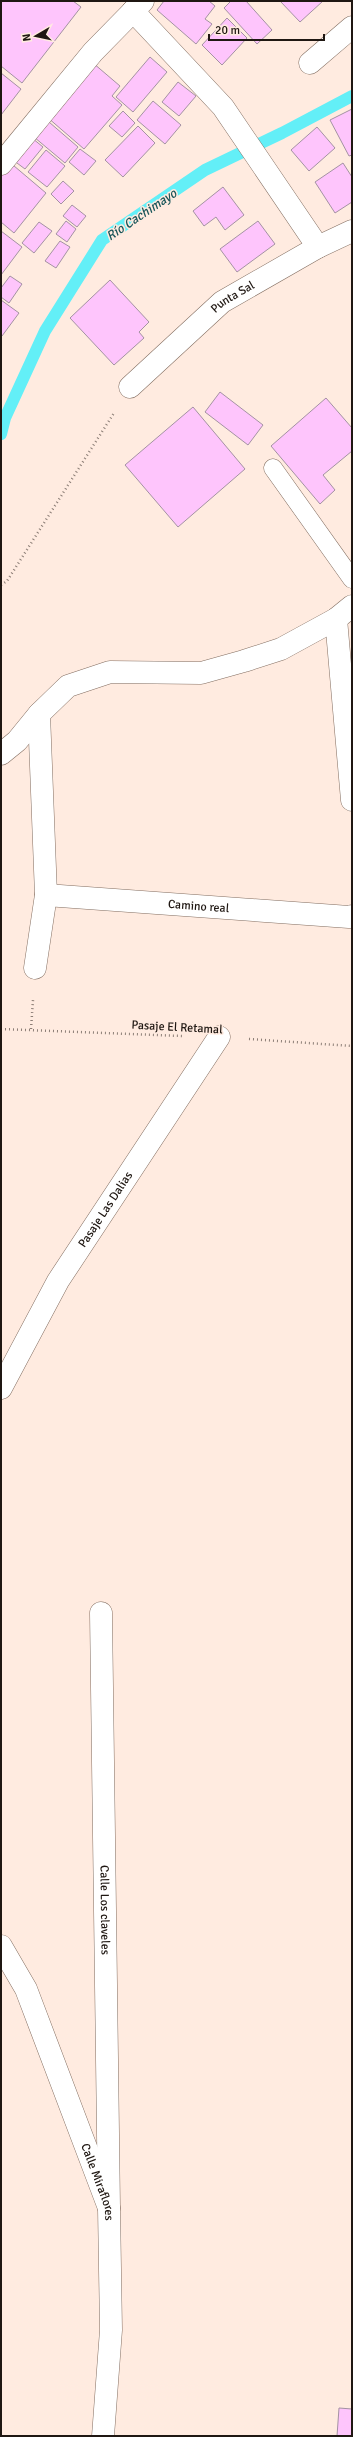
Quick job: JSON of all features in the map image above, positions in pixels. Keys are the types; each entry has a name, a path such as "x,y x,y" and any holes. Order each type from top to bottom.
{"street":[{"path":"1,164 93,52 138,6 223,106 318,247"},
{"path":"310,63 352,27"},
{"name":"Punta Sal","path":"130,387 222,302 318,247 352,231"},
{"path":"1,754 17,741 39,714 68,686 110,672 201,673 281,648 344,613 352,800"},
{"path":"35,968 46,895 39,714"},
{"name":"Camino real","path":"46,895 349,917 352,916"},
{"name":"Pasaje Las Dalias","path":"1,1388 58,1280 219,1037"},
{"name":"Calle Los claveles","path":"101,1613 108,2208"},
{"name":"Calle Miraflores","path":"1,1946 26,1989 108,2208 111,2330 103,2436"}],"lane":[{"path":"273,468 352,579"}],"path":[{"path":"1,585 7,581 130,387"},
{"name":"Pasaje El Retamal","path":"1,1029 219,1037 352,1046"}],"building":[{"path":"1,1 73,1 81,7 22,83 1,66"},
{"path":"164,1 209,1 215,6 205,19 212,24 196,44 157,10"},
{"path":"231,1 246,1 272,30 257,44 224,8"},
{"path":"280,1 323,1 300,22"},
{"path":"227,18 247,38 222,65 202,45"},
{"path":"150,57 167,72 133,112 116,97"},
{"path":"93,63 120,86 112,96 122,105 84,149 47,117"},
{"path":"1,73 21,89 1,115"},
{"path":"178,82 196,96 179,116 162,102"},
{"path":"153,101 181,125 165,144 137,120"},
{"path":"352,109 352,155 349,156 330,120"},
{"path":"123,111 135,123 122,137 109,126"},
{"path":"42,116 78,147 65,163 28,132"},
{"path":"138,126 155,143 123,177 105,160"},
{"path":"317,127 335,148 309,171 291,150"},
{"path":"27,134 43,147 25,169 9,157"},
{"path":"80,149 96,161 84,175 69,162"},
{"path":"46,150 65,166 47,187 28,172"},
{"path":"7,160 46,193 14,233 1,222 1,168"},
{"path":"343,163 352,177 352,202 335,213 315,182"},
{"path":"63,181 74,191 61,204 51,194"},
{"path":"223,187 244,215 225,230 216,217 204,226 193,211"},
{"path":"72,205 86,216 77,227 63,216"},
{"path":"66,221 76,229 67,242 56,234"},
{"path":"258,221 275,244 237,272 220,249"},
{"path":"39,222 52,231 34,253 22,243"},
{"path":"1,231 22,247 1,275"},
{"path":"60,241 70,247 56,268 45,261"},
{"path":"10,276 22,284 9,303 1,297 1,288"},
{"path":"110,280 149,322 139,332 144,338 114,365 70,318"},
{"path":"1,300 19,313 2,336 1,335"},
{"path":"220,392 263,425 248,445 205,412"},
{"path":"326,398 352,428 352,451 323,475 335,490 320,504 271,446"},
{"path":"193,407 245,469 178,527 125,465"},
{"path":"339,2408 352,2409 352,2436 337,2436"}],"waterway":[{"name":"Río Cachimayo","path":"1,434 5,418 45,331 102,240 205,170 282,133 352,96"}]}
